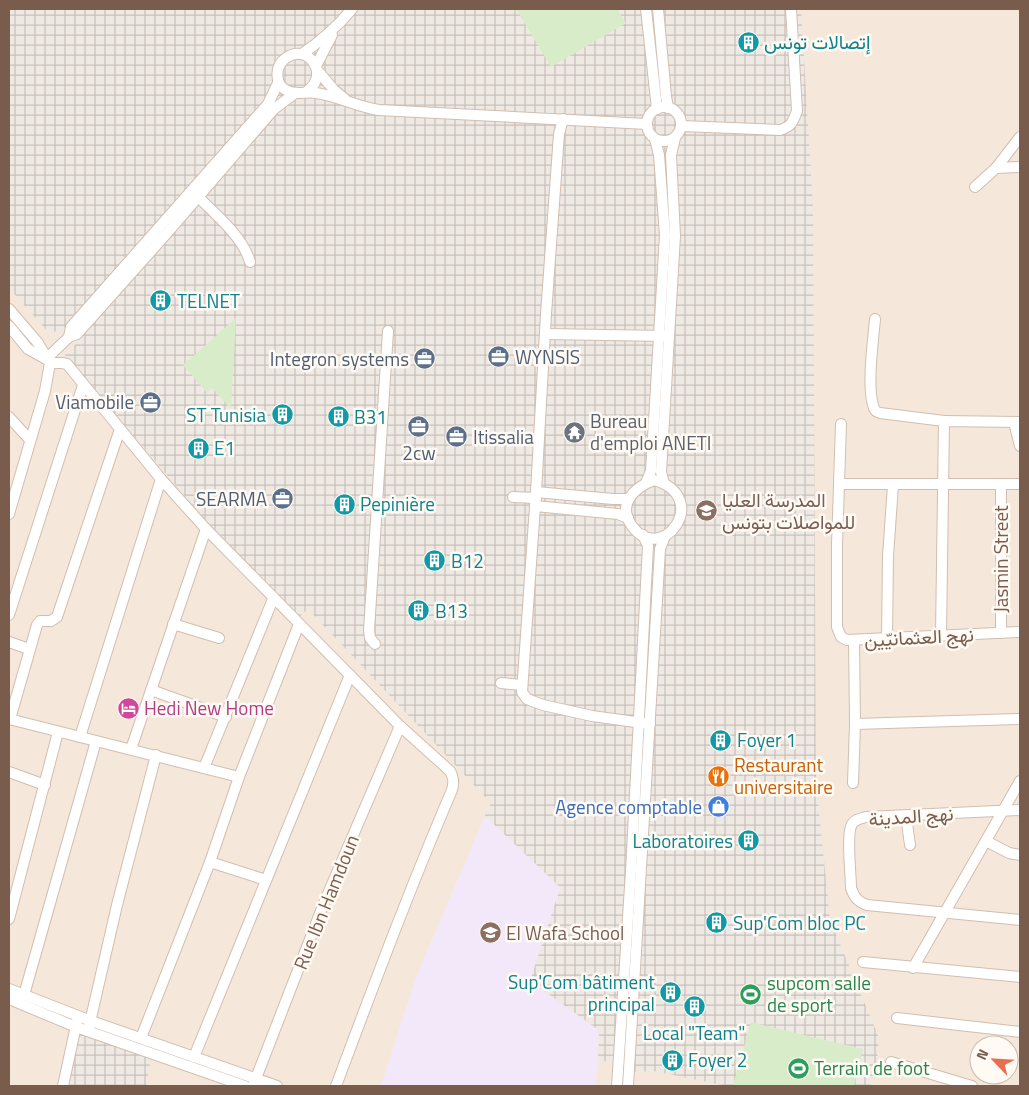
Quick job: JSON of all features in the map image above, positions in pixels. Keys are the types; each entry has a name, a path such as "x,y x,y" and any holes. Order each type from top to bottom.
{"street":[{"path":"48,361 69,337 71,327 165,229 268,104 278,83 279,65 286,57 302,54 319,43 352,9"},
{"path":"646,9 657,109"},
{"path":"658,9 668,108"},
{"path":"681,126 780,130 788,128 793,122 797,111 791,9"},
{"path":"195,194 274,109 294,94 306,92 313,88 317,80 317,68 336,27"},
{"path":"302,54 310,58 334,90 348,101"},
{"path":"278,83 284,89 294,94"},
{"path":"306,92 379,110 647,124"},
{"path":"646,483 651,471 675,236 671,155 675,138 681,126 678,114 668,108 657,109 648,118 647,124 650,134 655,139 662,141 669,141 675,138"},
{"path":"563,119 559,134 545,334 536,499 522,685 523,695 533,702 543,705 650,724"},
{"path":"974,187 996,168 1020,137"},
{"path":"655,139 659,155 665,235 665,336 661,472 664,483"},
{"path":"996,168 1020,167"},
{"path":"195,194 233,232 244,246 250,262"},
{"path":"9,309 38,342 48,361 45,391 10,504 9,514"},
{"path":"874,319 871,381 875,410 880,413 944,421 1017,422 1020,446"},
{"path":"9,326 28,348 48,361 65,363 161,479 206,529 400,726 450,771 454,783 452,790 423,858 336,1086"},
{"path":"375,644 370,638 369,630 388,331"},
{"path":"545,334 665,336"},
{"path":"9,615 83,384"},
{"path":"9,417 30,440"},
{"path":"942,635 944,421"},
{"path":"841,424 839,484 1020,484"},
{"path":"120,429 56,617 51,621 38,622 10,719 239,776"},
{"path":"80,737 161,479"},
{"path":"654,480 664,483 673,488 678,495 682,509 679,521 674,529 665,536 654,539 638,533 628,518 626,508 629,499 639,486 654,480"},
{"name":"نهج العثمانيّين","path":"839,484 837,617 839,635 847,640 854,640 1020,632"},
{"name":"Jasmin Street","path":"1001,484 1001,633"},
{"path":"887,638 888,556 893,485"},
{"path":"513,497 536,499 629,499"},
{"path":"536,499 618,514 628,518"},
{"path":"131,749 206,529"},
{"path":"617,1086 631,871 648,546 642,535"},
{"path":"628,1086 660,549 665,536"},
{"path":"204,768 273,599"},
{"path":"173,624 219,638"},
{"path":"141,1038 210,862 239,776 299,624"},
{"path":"852,783 855,724 854,640"},
{"path":"9,642 29,649"},
{"path":"194,1057 350,675"},
{"path":"501,684 522,685"},
{"path":"151,690 226,717"},
{"path":"855,724 1020,719"},
{"name":"Rue Ibn Hamdoun","path":"254,1083 324,903 400,726"},
{"path":"9,920 58,732"},
{"path":"24,995 96,741"},
{"path":"89,1026 117,906 156,755"},
{"path":"9,772 45,785"},
{"path":"913,968 1020,781"},
{"name":"نهج المدينة","path":"945,913 860,903 853,896 851,888 849,834 852,823 866,817 1020,810"},
{"path":"906,816 910,845"},
{"path":"986,841 1010,853 1020,854"},
{"path":"210,862 266,880"},
{"path":"945,913 1020,920"},
{"path":"863,962 1020,977"},
{"path":"9,989 77,1022"},
{"path":"9,999 89,1026 190,1068 244,1086"},
{"path":"897,1018 1020,1032"},
{"path":"63,1086 77,1022"},
{"path":"89,1026 141,1038 194,1057 254,1083 277,1086"},
{"path":"892,1062 966,1085"}],"shaded area":[{"path":"9,9 1020,9 1020,1086 9,1086"},
{"path":"9,9 801,9 813,208 816,782 830,920 879,1038 877,1058 885,1060 870,1086 727,1086 654,1071 633,1072 633,1062 598,1061 599,1030 530,981 560,887 485,816 491,803 308,609 299,617 200,514 65,355 81,339 68,324 62,330 49,333 9,288"},
{"name":"El Wafa School","path":"485,816 560,888 530,981 599,1031 596,1086 381,1086 416,977"},
{"path":"77,1031 151,1057 146,1086 67,1086"}],"green space":[{"path":"516,9 617,9 626,23 551,67"},
{"path":"236,318 231,409 212,388 207,393 183,365"},
{"name":"Terrain de foot","path":"751,1022 863,1049 854,1086 733,1086"}],"place":[{"name":"إتصالات تونس","path":"748,42"},
{"name":"TELNET","path":"161,301"},
{"name":"WYNSIS","path":"499,357"},
{"name":"Integron systems","path":"425,359"},
{"name":"Viamobile","path":"150,402"},
{"name":"ST Tunisia","path":"282,415"},
{"name":"B31","path":"338,417"},
{"name":"2cw","path":"419,427"},
{"name":"Bureau d'emploi ANETI","path":"574,432"},
{"name":"Itissalia","path":"457,437"},
{"name":"E1","path":"198,448"},
{"name":"SEARMA","path":"283,499"},
{"name":"Pepinière","path":"344,504"},
{"name":"المدرسة العليا للمواصلات بتونس","path":"706,511"},
{"name":"B12","path":"435,561"},
{"name":"B13","path":"419,611"},
{"name":"Hedi New Home","path":"128,708"},
{"name":"Foyer 1","path":"721,740"},
{"name":"Restaurant universitaire","path":"718,776"},
{"name":"Agence comptable","path":"718,807"},
{"name":"Laboratoires","path":"749,841"},
{"name":"Sup'Com bloc PC","path":"717,923"},
{"name":"El Wafa School","path":"490,933"},
{"name":"Sup'Com bâtiment principal","path":"671,993"},
{"name":"supcom salle de sport","path":"751,994"},
{"name":"Local \"Team\"","path":"694,1007"},
{"name":"Foyer 2","path":"672,1060"},
{"name":"Terrain de foot","path":"798,1068"}]}
